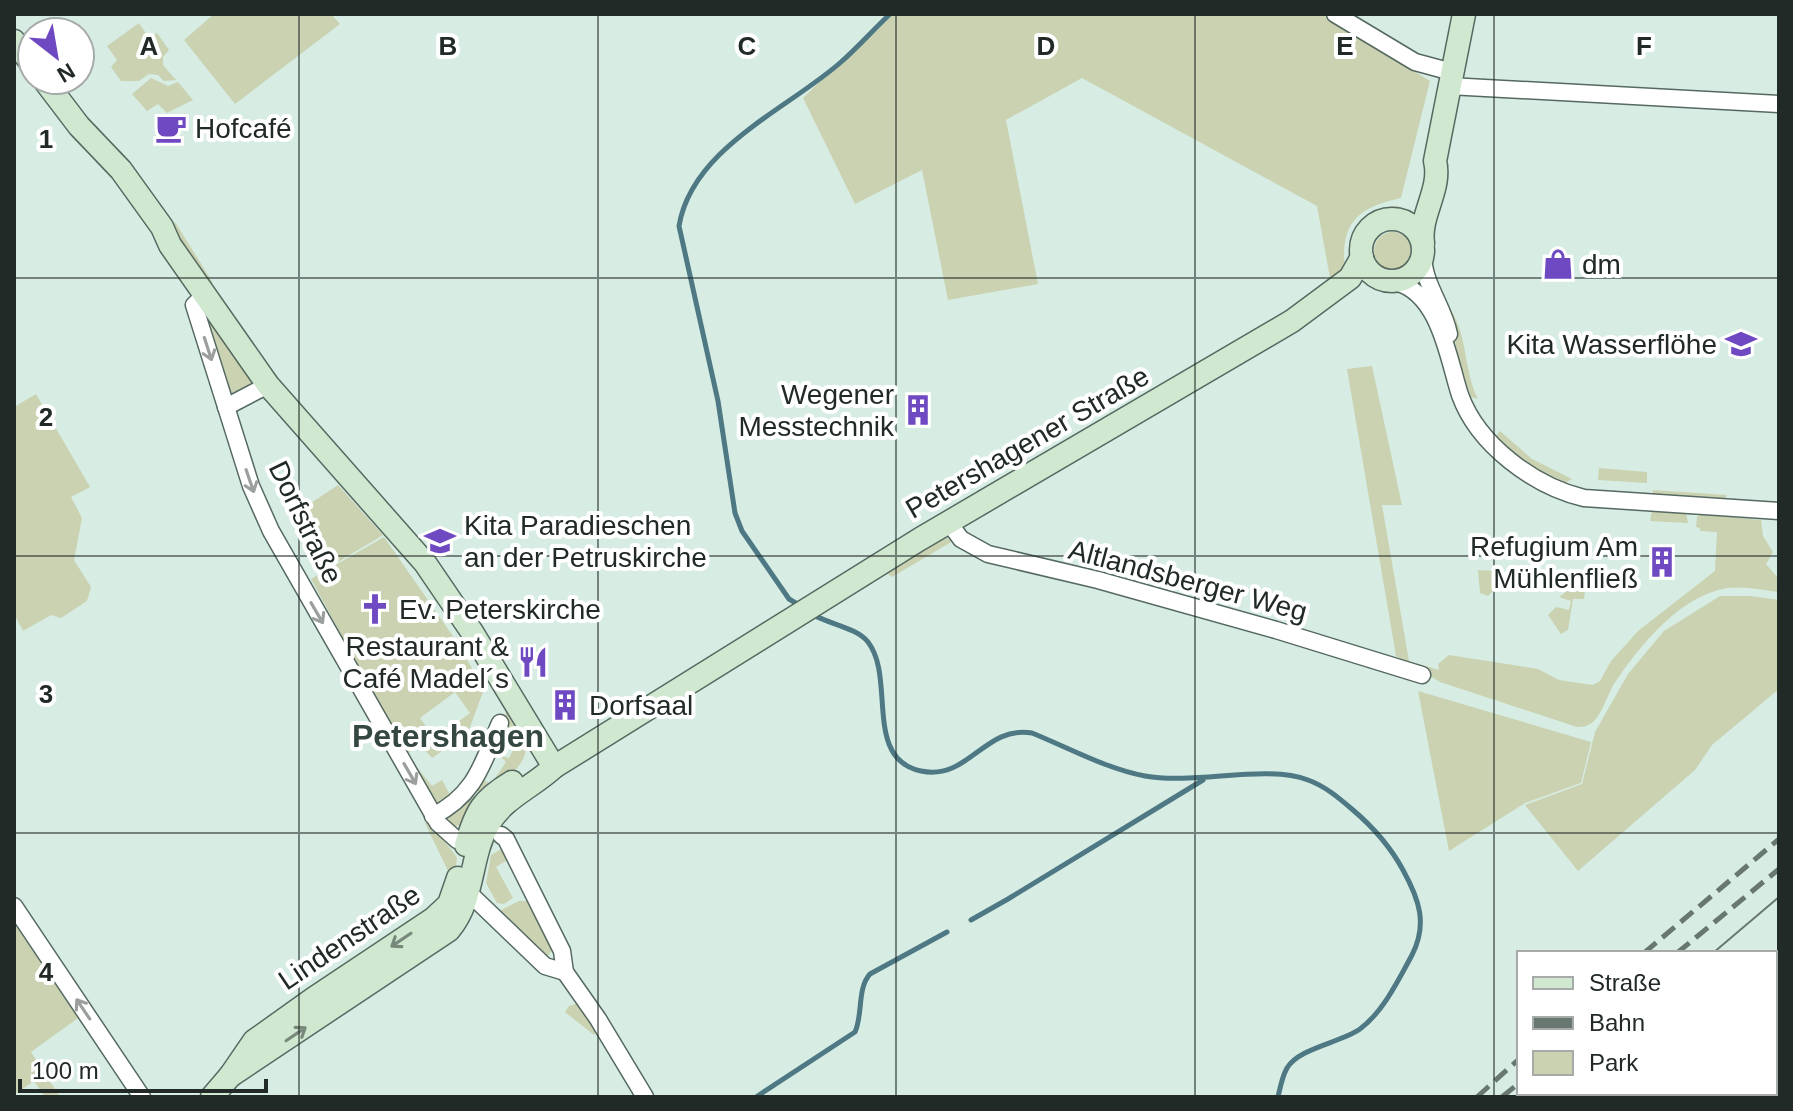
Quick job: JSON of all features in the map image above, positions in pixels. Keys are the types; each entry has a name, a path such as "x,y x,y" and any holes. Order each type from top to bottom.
{"street":[{"path":"1335,14 1415,62 1451,79 1779,104"},
{"name":"Petershagener Straße","path":"1292,321 1324,311 1367,285 1413,274 1420,265 1423,249 1421,230 1434,189 1435,161 1464,14"},
{"name":"Dorfstraße","path":"56,96 127,199 154,232 170,245 268,385 425,563 472,632 554,767"},
{"name":"Petershagener Straße","path":"554,767 949,523 1292,321 1350,278 1362,257 1361,247 1368,230 1410,209 1435,161"},
{"path":"1393,219 1410,225 1418,233 1426,279 1444,312 1461,395 1480,429 1513,462 1560,492 1584,498 1779,511"},
{"path":"1362,257 1369,272 1411,288 1443,335 1453,363"},
{"name":"Dorfstraße","path":"205,295 194,305 251,486 271,531 433,816 448,834 473,845"},
{"path":"226,407 268,385"},
{"name":"Altlandsberger Weg","path":"949,523 959,539 988,554 1098,580 1422,675"},
{"path":"433,816 451,807 469,789 500,723"},
{"name":"Lindenstraße","path":"212,1097 254,1041 433,919 449,904 462,890 473,845 477,810 528,773 554,767"},
{"path":"501,835 534,891 562,951 565,972 598,1019 645,1097"},
{"path":"462,890 545,966 565,972"},
{"path":"14,906 142,1097"}],"green space":[{"path":"214,14 331,14 340,24 235,104 184,40"},
{"path":"890,14 1321,14 1430,81 1401,198 1382,203 1358,217 1347,232 1344,269 1330,278 1317,206 1082,78 1006,120 1038,284 948,300 922,170 855,204 803,98"},
{"path":"139,23 149,38 157,33 169,50 163,57 163,65 176,80 164,81 158,75 149,74 139,81 121,81 111,67 117,60 107,46"},
{"path":"151,78 168,86 178,82 193,100 167,113 158,104 147,111 132,94"},
{"path":"1398,206 1401,209 1376,220 1361,232 1349,263 1351,241 1360,222 1375,210"},
{"path":"175,222 213,283 208,282 171,227"},
{"path":"1393,232 1406,238 1412,251 1406,264 1393,270 1380,264 1374,251 1380,238"},
{"path":"1448,306 1459,327 1478,399 1471,397 1461,372"},
{"path":"207,319 253,380 251,386 237,395 228,394"},
{"path":"1372,366 1402,505 1382,505 1409,661 1439,670 1438,664 1449,655 1538,669 1559,680 1593,685 1600,681 1611,661 1638,631 1715,571 1717,532 1700,531 1696,527 1700,514 1761,520 1763,536 1773,552 1766,564 1779,579 1779,592 1725,588 1687,605 1659,628 1634,656 1614,684 1597,717 1586,726 1577,727 1440,682 1396,656 1347,369"},
{"path":"36,394 90,487 71,497 82,518 74,560 91,587 87,601 61,618 51,615 23,631 14,614 14,407"},
{"path":"1500,431 1532,459 1572,479 1564,484 1526,464 1496,436"},
{"path":"1599,468 1647,472 1647,483 1598,480"},
{"path":"338,485 383,535 338,562 302,509"},
{"path":"1653,490 1727,495 1724,501 1652,496"},
{"path":"1652,510 1686,513 1688,523 1650,521"},
{"path":"384,537 455,639 484,689 469,730 457,730 454,725 470,713 455,692 420,718 435,739 447,731 452,737 448,747 432,758 418,743 408,754 403,750 311,579"},
{"path":"939,539 953,541 892,577 888,574 888,571"},
{"path":"1478,570 1495,571 1493,591 1488,596 1480,593"},
{"path":"1571,588 1585,589 1584,599 1573,599 1568,630 1561,634 1548,615 1556,607 1569,610 1571,601 1559,597"},
{"path":"1720,596 1779,600 1779,689 1712,745 1695,770 1578,871 1525,805 1582,784 1595,732 1628,674 1664,631"},
{"path":"1418,691 1591,742 1581,783 1525,803 1449,851"},
{"path":"509,704 525,739 524,757 505,780 483,797 476,789 480,778 491,784 506,762 500,756 509,758 514,748 510,745 515,734 504,729"},
{"path":"407,755 432,786 442,780 451,797 435,805"},
{"path":"471,794 479,800 467,822 452,828 444,822"},
{"path":"428,822 457,858 456,866 448,871 425,823"},
{"path":"503,848 509,859 496,867 513,898 504,904 497,903 486,883 491,855"},
{"path":"519,901 529,901 553,948 549,955 545,956 499,911"},
{"path":"14,918 78,1018 31,1052 60,1097 45,1097 34,1081 14,1095"},
{"path":"578,1003 598,1030 594,1035 565,1012 569,1006"}],"waterway":[{"path":"799,605 789,599 742,531 735,513 718,401 679,226 688,198 702,174 722,152 841,62 890,14"},
{"path":"814,615 857,633 868,642 876,657 886,734 892,751 903,763 921,771 938,772 952,768 1001,737 1032,733 1102,763 1145,776 1186,778 1272,774 1308,780 1337,797 1374,830 1398,861 1417,901 1420,912 1417,944 1376,1014 1352,1034 1293,1061 1284,1075 1278,1097"},
{"path":"971,920 1203,780"},
{"path":"756,1097 855,1032 863,987 870,974 947,932"}],"tram line":[{"path":"1715,951 1779,897"}],"railway":[{"path":"1646,951 1779,839"},
{"path":"1679,951 1779,869"},
{"path":"1477,1097 1517,1061"},
{"path":"1502,1097 1517,1085"}],"place":[{"name":"Hofcafé","path":"171,128"},
{"name":"dm","path":"1558,264"},
{"name":"Kita Wasserflöhe","path":"1741,344"},
{"name":"Wegener Messtechnik","path":"918,410"},
{"name":"Kita Paradieschen an der Petruskirche","path":"440,541"},
{"name":"Refugium Am Mühlenfließ","path":"1662,562"},
{"name":"Ev. Peterskirche","path":"375,609"},
{"name":"Restaurant & Café Madel´s","path":"533,662"},
{"name":"Dorfsaal","path":"565,705"}],"district":[{"name":"Petershagen","path":"448,736"}]}
